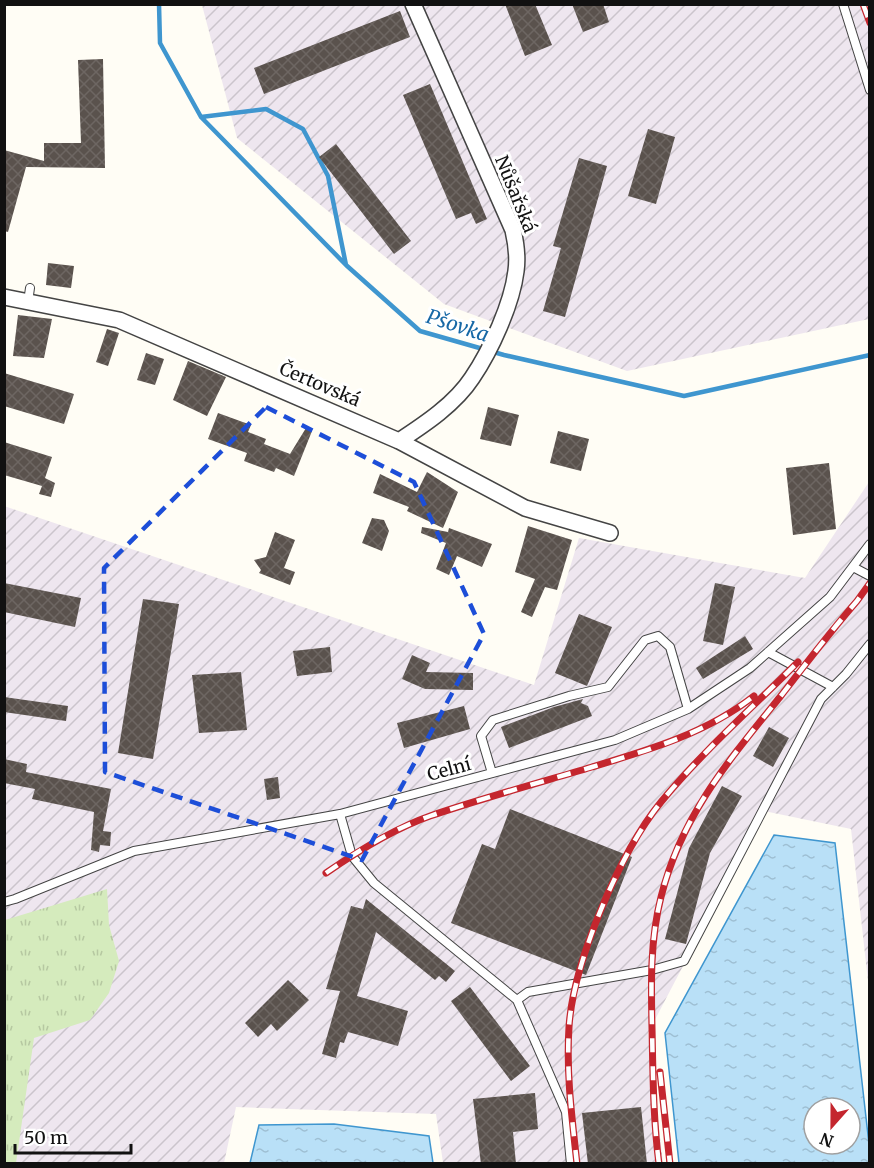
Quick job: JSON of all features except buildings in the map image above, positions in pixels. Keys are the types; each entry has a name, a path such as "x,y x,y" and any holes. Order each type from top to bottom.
{"street":[{"name":"Nůšařská","path":"399,441 424,425 472,378 493,340 503,314 516,271 517,249 513,230 413,4"},
{"name":"Čertovská","path":"4,297 29,295 119,320 399,441 525,508 610,533"}],"lane":[{"path":"843,4 870,90"},
{"name":"Celní","path":"4,902 134,851 340,814 615,740 688,709 750,668 830,597 870,544"},
{"path":"853,567 870,576"},
{"path":"492,773 482,736 493,720 569,696 608,687 645,640 658,636 670,647 688,709"},
{"path":"517,1000 528,992 652,970 684,961 821,699 870,644"},
{"path":"768,652 833,687"},
{"path":"340,814 352,856 374,882 517,1000 566,1112 571,1164"}],"highlighted area":[{"path":"266,407 414,482 484,634 362,860 105,772 104,568"}],"shaded area":[{"path":"202,5 869,5 869,319 627,371 444,304 237,138"},
{"path":"869,482 869,990 851,829 764,811 648,1033 663,1163 443,1163 436,1114 236,1107 224,1163 5,1163 4,506 534,685 579,538 805,578"}],"green space":[{"path":"107,889 109,925 119,961 109,993 90,1020 34,1038 16,1163 5,1163 5,920"}],"water":[{"path":"774,835 835,843 869,1144 869,1163 679,1163 665,1033"},
{"path":"334,1124 429,1136 433,1163 250,1163 259,1125"}],"waterway":[{"name":"Pšovka","path":"159,4 160,43 201,117 346,265 420,331 504,355 684,396 870,355"},
{"path":"201,117 266,109 303,129 328,176 346,265"}],"railway":[{"path":"863,4 870,23"},
{"path":"659,1164 654,1096 652,962 657,913 670,868 694,815 725,767 870,583"},
{"path":"577,1164 571,1113 569,1027 579,972 601,909 630,849 661,802 710,748 798,662"},
{"path":"326,873 376,841 416,821 656,747 717,720 754,696"},
{"path":"660,1072 670,1164"}]}
